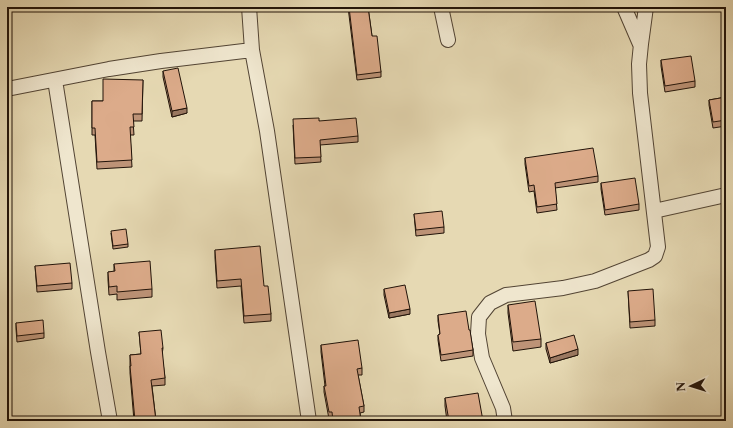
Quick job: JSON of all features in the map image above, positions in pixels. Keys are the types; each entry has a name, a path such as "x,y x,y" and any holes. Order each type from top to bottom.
{"street":[{"path":"249,7 252,50 267,131 309,421"},
{"path":"441,7 448,40"},
{"path":"624,7 641,44"},
{"path":"506,421 503,408 482,358 478,334 479,317 490,303 506,295 563,288 595,281 649,260 655,256 658,247 640,92 639,64 646,7"},
{"path":"7,90 109,69 160,61 252,50"},
{"path":"55,80 110,421"},
{"path":"654,211 726,195"}],"building":[{"path":"349,7 368,7 372,36 377,36 381,72 357,75"},
{"path":"691,56 695,81 665,86 661,60"},
{"path":"178,68 187,108 172,111 163,71"},
{"path":"103,79 143,80 142,114 133,114 134,127 130,127 132,160 97,162 95,128 92,128 92,101 103,101"},
{"path":"726,97 726,120 713,122 709,100"},
{"path":"319,118 319,121 356,118 358,136 320,140 321,157 295,158 293,119"},
{"path":"593,148 598,176 555,183 557,204 537,207 534,185 529,186 525,158"},
{"path":"635,178 639,204 605,210 601,183"},
{"path":"442,211 444,227 416,230 414,214"},
{"path":"126,229 128,244 113,246 111,231"},
{"path":"260,246 264,286 268,286 271,314 244,316 241,279 217,281 215,250"},
{"path":"150,261 152,289 117,292 117,286 109,287 108,272 115,271 114,264"},
{"path":"70,263 72,283 37,286 35,266"},
{"path":"405,285 410,309 389,313 384,289"},
{"path":"653,289 655,320 630,322 628,291"},
{"path":"535,301 541,339 513,342 508,305"},
{"path":"466,311 473,350 441,355 438,335 440,334 438,315"},
{"path":"43,320 44,333 17,336 16,323"},
{"path":"161,330 165,378 151,380 156,421 135,421 130,355 141,354 139,332"},
{"path":"574,335 578,349 550,358 546,343"},
{"path":"358,340 362,368 357,369 364,406 359,407 361,421 333,421 332,412 329,412 324,386 326,386 321,345"},
{"path":"478,393 483,421 449,421 445,398"}]}
